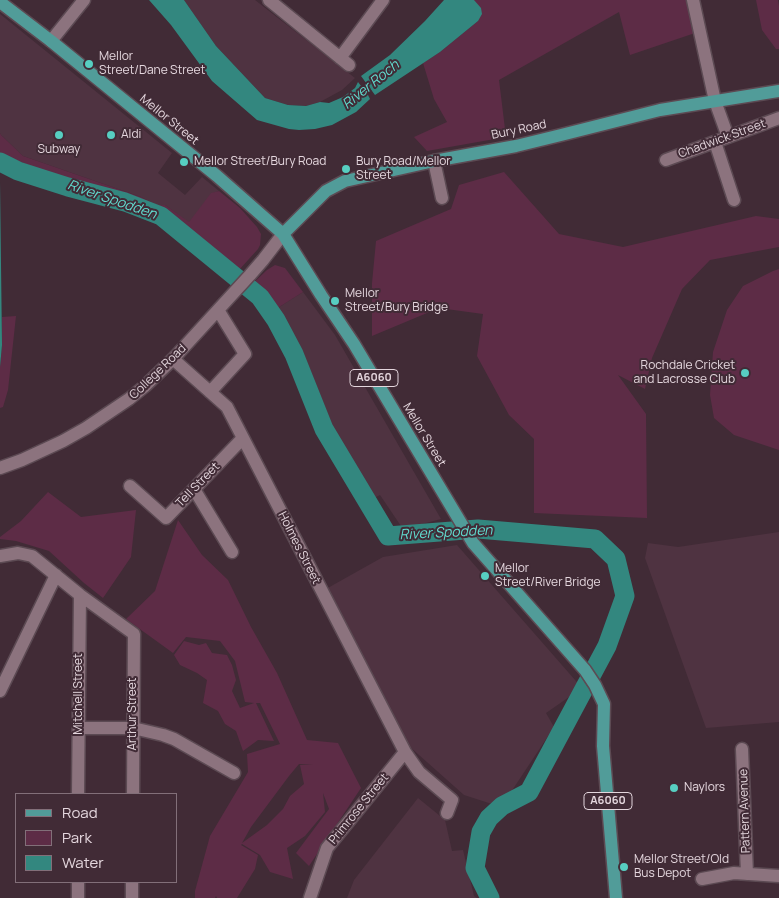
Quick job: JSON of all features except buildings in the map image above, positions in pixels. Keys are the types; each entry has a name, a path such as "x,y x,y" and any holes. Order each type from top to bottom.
{"main road":[{"name":"Mellor Street","path":"2,3 216,176 282,234 320,295 354,344 473,543 586,670 604,704 603,746 616,898"},
{"name":"Bury Road","path":"282,234 326,191 345,181 561,136 660,110 779,91"}],"street":[{"path":"51,42 84,0"},
{"path":"269,0 344,61 382,0"},
{"path":"693,0 715,101 728,137"},
{"name":"Chadwick Street","path":"666,160 779,118"},
{"path":"715,142 734,200"},
{"path":"434,161 442,198"},
{"name":"College Road","path":"0,468 43,451 86,428 129,399 156,377 250,275 282,234"},
{"path":"210,392 245,354 218,310"},
{"name":"Holmes Street","path":"173,359 227,408 405,752 419,772 452,800 447,813"},
{"name":"Tell Street","path":"130,486 166,518 243,438"},
{"path":"194,489 232,552"},
{"path":"0,556 18,553 32,556 80,594"},
{"path":"1,685 56,575"},
{"name":"Arthur Street","path":"80,594 134,634 133,793"},
{"name":"Mitchell Street","path":"78,793 80,594"},
{"path":"79,728 133,728 174,739 234,773"},
{"name":"Pattern Avenue","path":"742,749 747,874"},
{"name":"Primrose Street","path":"310,898 327,848 405,752"},
{"path":"702,879 734,873 779,876"},
{"path":"78,883 78,898"},
{"path":"132,883 132,898"}],"shaded area":[{"path":"184,0 255,0 355,78 342,90 320,102 306,106 288,105 265,98 216,46"},
{"path":"0,14 172,153 158,173 185,195 202,177 219,191 211,194 189,223 165,205 157,205 141,197 23,156 1,135"},
{"path":"303,292 335,335 441,519 403,529 380,495 372,499 335,444 308,381 298,350 276,309"},
{"path":"779,532 779,722 706,728 645,558 648,543 678,547"},
{"path":"457,545 582,688 546,713 554,727 509,795 492,804 464,795 410,747 326,589 383,557"},
{"path":"418,798 445,820 452,851 463,850 474,896 477,898 347,898 354,880"}],"green space":[{"path":"474,0 690,0 695,33 630,55 619,12 499,80 506,137 427,151 414,137 447,122 434,99 423,63 440,52 478,21"},
{"path":"756,0 778,0 779,49 776,49 762,30"},
{"path":"0,133 23,156 141,197 157,205 165,205 189,222 211,193 219,191 240,208 257,227 261,234 260,245 239,270 166,212 138,199 44,171 0,154"},
{"path":"504,172 559,234 623,247 756,216 779,219 779,247 710,260 682,289 652,358 645,389 618,375 646,414 647,518 534,513 534,439 509,415 477,356 483,314 439,308 372,336 372,283 376,241 451,209 459,185"},
{"path":"275,265 285,268 303,292 276,309 251,285"},
{"name":"Rochdale Cricket and Lacrosse Club","path":"779,269 779,450 734,435 714,418 710,395 713,352 727,310 743,286"},
{"path":"16,316 8,390 3,407 0,408 2,317"},
{"path":"48,492 81,517 136,510 131,557 103,598 49,551 16,541 0,539 0,537 21,521"},
{"path":"178,520 202,555 228,580 251,627 277,673 307,740 338,743 361,788 309,866 296,853 329,809 323,793 325,812 305,836 287,848 293,879 270,872 260,855 242,844 258,855 255,869 237,898 217,898 216,896 215,898 195,898 195,891 210,836 248,772 247,754 280,744 260,703 256,703 274,741 258,740 243,751 236,731 225,724 218,711 203,703 207,680 180,665 174,655 184,641 199,645 206,643 212,653 227,655 236,680 232,691 240,708 254,703 245,702 235,661 220,641 186,637 173,653 126,619 155,591","holes":["299,764 313,765 300,765 304,784 290,796 283,809 267,825 242,843 251,827"]}],"water":[{"path":"149,0 184,0 216,46 265,98 288,105 306,106 320,102 329,103 343,97 355,88 358,82 370,99 356,112 332,125 315,129 289,129 257,120 212,81 171,25"},
{"name":"River Roch","path":"444,0 474,0 481,8 482,14 478,21 440,52 375,95 361,76 390,55"},
{"path":"0,182 2,345 0,367"}],"waterway":[{"name":"River Spodden","path":"0,162 18,171 125,202 161,216 260,297 276,320 294,354 324,429 388,536 478,529 595,539 616,559 625,596 607,646 529,792 502,806 489,818 481,832 475,868 490,898"}],"place":[{"name":"Mellor Street/Dane Street","path":"89,64"},
{"name":"Subway","path":"59,135"},
{"name":"Aldi","path":"111,135"},
{"name":"Mellor Street/Bury Road","path":"184,162"},
{"name":"Bury Road/Mellor Street","path":"346,169"},
{"name":"Mellor Street/Bury Bridge","path":"335,301"},
{"name":"Rochdale Cricket and Lacrosse Club","path":"745,373"},
{"name":"Mellor Street/River Bridge","path":"485,576"},
{"name":"Naylors","path":"674,788"},
{"name":"Mellor Street/Old Bus Depot","path":"624,867"}]}
